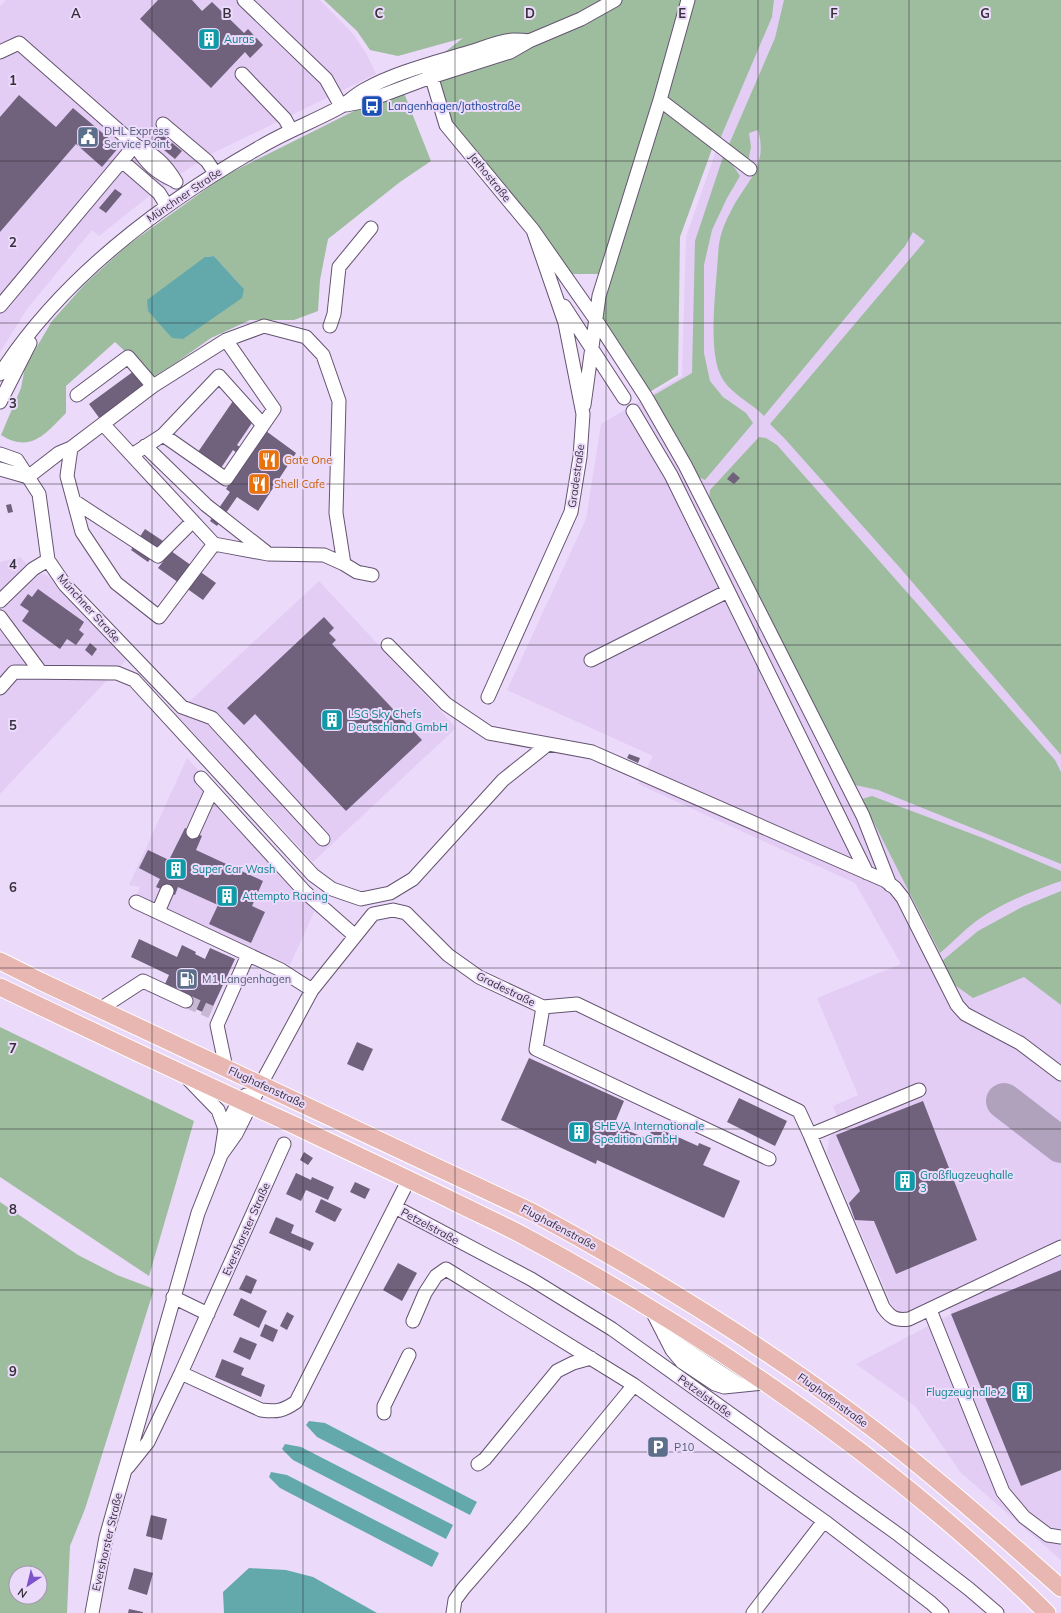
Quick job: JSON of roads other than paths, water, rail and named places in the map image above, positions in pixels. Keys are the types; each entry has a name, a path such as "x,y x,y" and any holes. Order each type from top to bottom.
{"main road":[{"name":"Flughafenstraße","path":"0,961 532,1212 611,1255 731,1329 856,1416 981,1518 1061,1588"},
{"name":"Flughafenstraße","path":"0,987 409,1179 521,1234 597,1276 764,1382 828,1428 908,1488 1047,1613"}],"street":[{"path":"244,0 326,79 341,106"},
{"name":"Münchner Straße","path":"0,374 13,354 48,312 84,274 138,227 215,173 291,130 341,106 362,91 380,82 429,71 512,40 529,41 581,19 615,0"},
{"path":"583,414 600,296 660,100 688,0"},
{"path":"0,52 19,43 135,145 150,153 169,170 184,194"},
{"name":"Jathostraße","path":"429,71 446,125 533,230 553,289"},
{"path":"242,74 285,119 291,130"},
{"path":"660,100 750,169"},
{"path":"163,124 207,161 215,173"},
{"path":"0,306 135,145"},
{"path":"122,161 159,193 167,206"},
{"path":"330,326 334,314 339,267 371,228"},
{"path":"533,230 596,320 646,397 685,465 863,816 890,885"},
{"path":"553,289 624,398"},
{"name":"Gradestraße","path":"488,698 571,512 580,458 583,414 565,324 553,289"},
{"name":"Münchner Straße","path":"0,402 24,354 48,312"},
{"path":"0,469 28,477 59,453 71,448 153,386 226,340 264,326 306,337 323,355 338,401 336,513 344,564 324,555 268,554 214,544 103,424"},
{"path":"163,435 226,479 264,425 274,409 226,340"},
{"path":"77,395 128,357 153,386"},
{"path":"132,455 163,435 219,376 264,425"},
{"path":"633,411 670,474 867,873"},
{"path":"145,446 206,505 268,554"},
{"path":"71,448 66,476 82,532 116,583 158,617 214,544"},
{"name":"Münchner Straße","path":"0,454 17,460 39,494 48,560 65,585 182,707 212,718 323,839"},
{"path":"74,501 158,556 193,521"},
{"path":"0,602 33,569 48,560"},
{"path":"591,660 728,591"},
{"path":"0,617 40,671"},
{"path":"388,645 446,704 489,733 592,752 886,881 895,888 902,898 957,1005 965,1014 1020,1043 1061,1074"},
{"path":"0,688 14,672 40,671 116,674 134,680 314,875 332,889 361,898 390,893 413,879 503,780 547,744"},
{"path":"201,778 305,892 354,935"},
{"path":"193,832 212,790"},
{"path":"158,912 167,891"},
{"path":"136,902 281,970 312,990"},
{"name":"Gradestraße","path":"261,1084 312,990 354,935 373,914 393,910 406,913 448,955 479,977 542,1007 536,1048 769,1159"},
{"path":"226,1068 215,1018 248,954"},
{"path":"100,1009 143,980 186,1001"},
{"path":"542,1007 577,1004 799,1111 882,1307 889,1315 900,1320 909,1319 1061,1247"},
{"path":"182,1073 218,1110 225,1129"},
{"name":"Evershorster Straße","path":"221,1155 236,1134 245,1102 261,1084"},
{"path":"810,1135 919,1090"},
{"path":"225,1129 245,1102"},
{"name":"Evershorster Straße","path":"92,1613 106,1537 198,1213 221,1155 225,1129"},
{"name":"Evershorster Straße","path":"124,1472 148,1442 208,1314 284,1144"},
{"path":"181,1373 261,1410 274,1411 286,1409 296,1402 409,1179"},
{"name":"Petzelstraße","path":"395,1207 531,1279 612,1329 899,1535 969,1589 997,1613"},
{"path":"413,1321 425,1293 436,1276 446,1269 634,1385 824,1521 942,1613"},
{"path":"173,1297 208,1314"},
{"path":"651,1309 672,1350 682,1362 715,1384 724,1387 764,1382"},
{"path":"930,1310 1003,1492 1024,1517 1048,1536 1061,1537"},
{"path":"384,1413 384,1406 409,1355"},
{"path":"478,1464 485,1459 557,1371 573,1363 591,1358"},
{"path":"453,1613 455,1600 463,1589 522,1521 634,1385"},
{"path":"753,1613 824,1521"}],"tunnel":[{"path":"186,1001 211,1012"}],"place":[{"name":"Auras","path":"209,39"},
{"name":"Langenhagen/Jathostraße","path":"372,106"},
{"name":"DHL Express Service Point","path":"88,137"},
{"name":"Gate One","path":"269,460"},
{"name":"Shell Cafe","path":"259,484"},
{"name":"LSG Sky Chefs Deutschland GmbH","path":"332,720"},
{"name":"Super Car Wash","path":"176,869"},
{"name":"Attempto Racing","path":"227,896"},
{"name":"M1 Langenhagen","path":"187,979"},
{"name":"SHEVA Internationale Spedition GmbH","path":"579,1132"},
{"name":"Großflugzeughalle 3","path":"905,1181"},
{"name":"Flugzeughalle 2","path":"1022,1392"},
{"name":"P10","path":"658,1447"}]}
